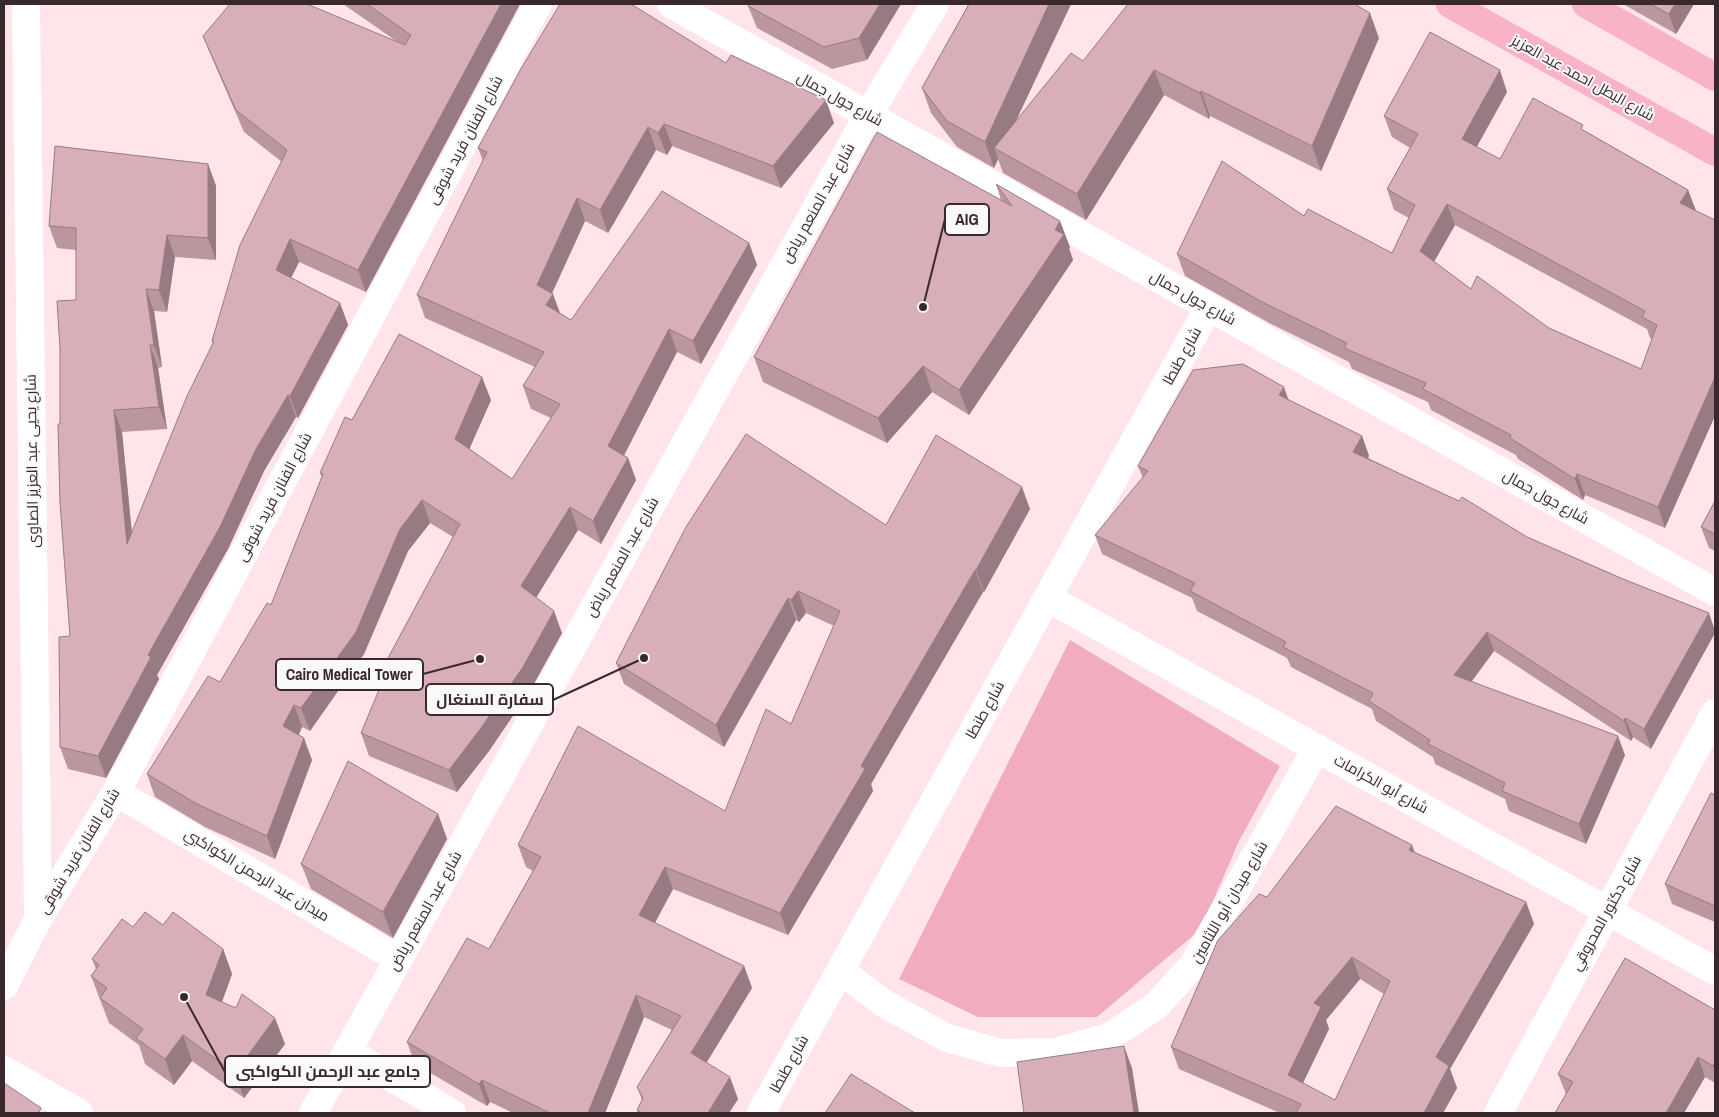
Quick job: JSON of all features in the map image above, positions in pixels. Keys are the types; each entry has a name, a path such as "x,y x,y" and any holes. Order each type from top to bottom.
{"main road":[{"name":"شارع البطل احمد عبد العزيز","path":"1450,4 1715,152"},
{"path":"1586,4 1715,77"}],"street":[{"name":"شارع يحيى عبد العزيز الصاوى","path":"26,4 16,150 38,918"},
{"name":"شارع الفنان فريد شوقى","path":"4,986 38,918 116,792 538,4"},
{"name":"شارع جول جمال","path":"671,4 1715,592"},
{"name":"شارع عبد المنعم رياض","path":"322,1110 347,1051 868,115 935,4"},
{"name":"شارع طنطا","path":"761,1113 1209,307"},
{"name":"شارع أبو الكرامات","path":"1048,598 1715,971"},
{"name":"شارع دكتور المحروقي","path":"1498,1113 1715,713"},
{"name":"شارع ميدان أبو اللثامين","path":"840,970 885,1004 947,1038 1000,1053 1056,1052 1109,1036 1156,1006 1193,965 1316,748"},
{"name":"ميدان عبد الرحمن الكواكبي","path":"116,792 398,959"},
{"path":"347,1051 452,1113"},
{"path":"4,1070 79,1113"}],"shaded area":[{"path":"1070,640 1280,766 1239,841 1201,929 1097,1017 978,1017 899,979"}],"building":[{"path":"230,4 307,4 405,45 411,35 367,4 501,4 358,270 290,239 276,270 340,303 290,396 288,395 256,449 220,527 148,655 151,657 98,756 60,747 59,637 70,636 60,503 58,424 60,424 60,349 57,301 76,300 76,228 49,226 55,146 208,164 208,238 167,235 159,290 146,289 154,345 150,345 159,407 114,410 127,544 187,396 214,341 212,341 240,245 287,150 236,110 203,36"},
{"path":"560,4 631,4 726,63 731,55 826,100 773,166 664,124 658,133 648,127 600,210 577,198 537,285 553,294 546,305 571,320 662,191 749,243 693,341 669,329 608,446 628,458 593,521 570,507 521,586 554,611 523,667 449,770 361,733 391,661 388,658 460,524 422,500 400,529 356,632 301,708 294,705 283,726 304,738 267,836 197,804 147,774 208,676 220,682 267,603 271,605 323,474 320,473 345,417 352,420 399,334 482,377 455,439 512,479 560,404 523,386 544,352 417,295 487,152 478,148 522,67"},
{"path":"750,4 880,4 859,38 824,47 748,6"},
{"path":"969,4 1049,4 985,142 947,121 922,88"},
{"path":"1128,4 1354,4 1370,13 1312,146 1154,70 1077,194 994,148 1071,53 1083,61"},
{"path":"1650,4 1675,4 1669,14"},
{"path":"1430,32 1500,70 1462,139 1500,159 1533,98 1583,125 1581,129 1688,190 1680,203 1715,220 1715,377 1658,507 1577,474 1575,479 1510,438 1511,435 1423,389 1426,383 1344,348 1347,343 1264,303 1177,254 1222,161 1304,216 1308,209 1392,253 1415,205 1387,189 1418,134 1384,116","holes":["1447,204 1645,311 1642,317 1657,325 1641,369 1549,328 1477,276 1471,289 1420,251"]},
{"path":"877,132 1012,206 996,184 1060,221 1055,230 1064,234 959,390 923,366 878,418 754,357"},
{"path":"1243,364 1284,387 1279,395 1362,436 1353,452 1459,501 1462,497 1527,537 1623,579 1709,613 1644,729 1625,718 1624,721 1487,632 1454,675 1618,736 1579,824 1502,791 1505,783 1428,744 1430,740 1369,701 1373,693 1283,647 1286,642 1190,591 1195,583 1095,535 1148,471 1138,466 1193,370"},
{"path":"746,434 886,525 936,435 1022,487 976,570 861,766 865,769 780,913 665,867 639,915 744,966 691,1053 730,1077 708,1113 642,1113 637,1110 643,1098 637,1087 681,1016 636,995 588,1113 550,1113 482,1080 479,1084 407,1042 467,938 489,949 541,857 518,845 578,726 725,811 766,709 791,724 840,611 798,591 791,600 788,598 716,725 616,663 686,527"},
{"path":"1715,501 1715,534 1701,527"},
{"path":"348,761 438,814 383,912 301,864"},
{"path":"1711,793 1715,795 1715,906 1665,884"},
{"path":"1336,806 1412,845 1409,850 1526,902 1436,1057 1449,1066 1424,1113 1296,1113 1301,1104 1171,1047 1218,940 1259,894 1267,897","holes":["1352,957 1390,981 1335,1100 1288,1075 1321,1007 1314,1003"]},
{"path":"145,912 163,925 173,912 223,949 206,995 236,1008 242,994 275,1018 235,1073 183,1035 165,1059 136,1038 143,1029 100,998 107,988 91,976 99,965 92,959 122,919 133,927"},
{"path":"1625,958 1715,1010 1715,1062 1713,1066 1698,1057 1666,1113 1555,1113 1573,1082 1558,1074"},
{"path":"1124,1046 1134,1113 1024,1113 1017,1062"},
{"path":"851,1074 915,1113 825,1113"},
{"path":"4,1083 41,1108 39,1112 42,1113 4,1113"}],"place":[{"name":"AIG","path":"923,307"},
{"name":"سفارة السنغال","path":"644,658"},
{"name":"Cairo Medical Tower","path":"480,659"},
{"name":"جامع عبد الرحمن الكواكبى","path":"184,997"}]}
